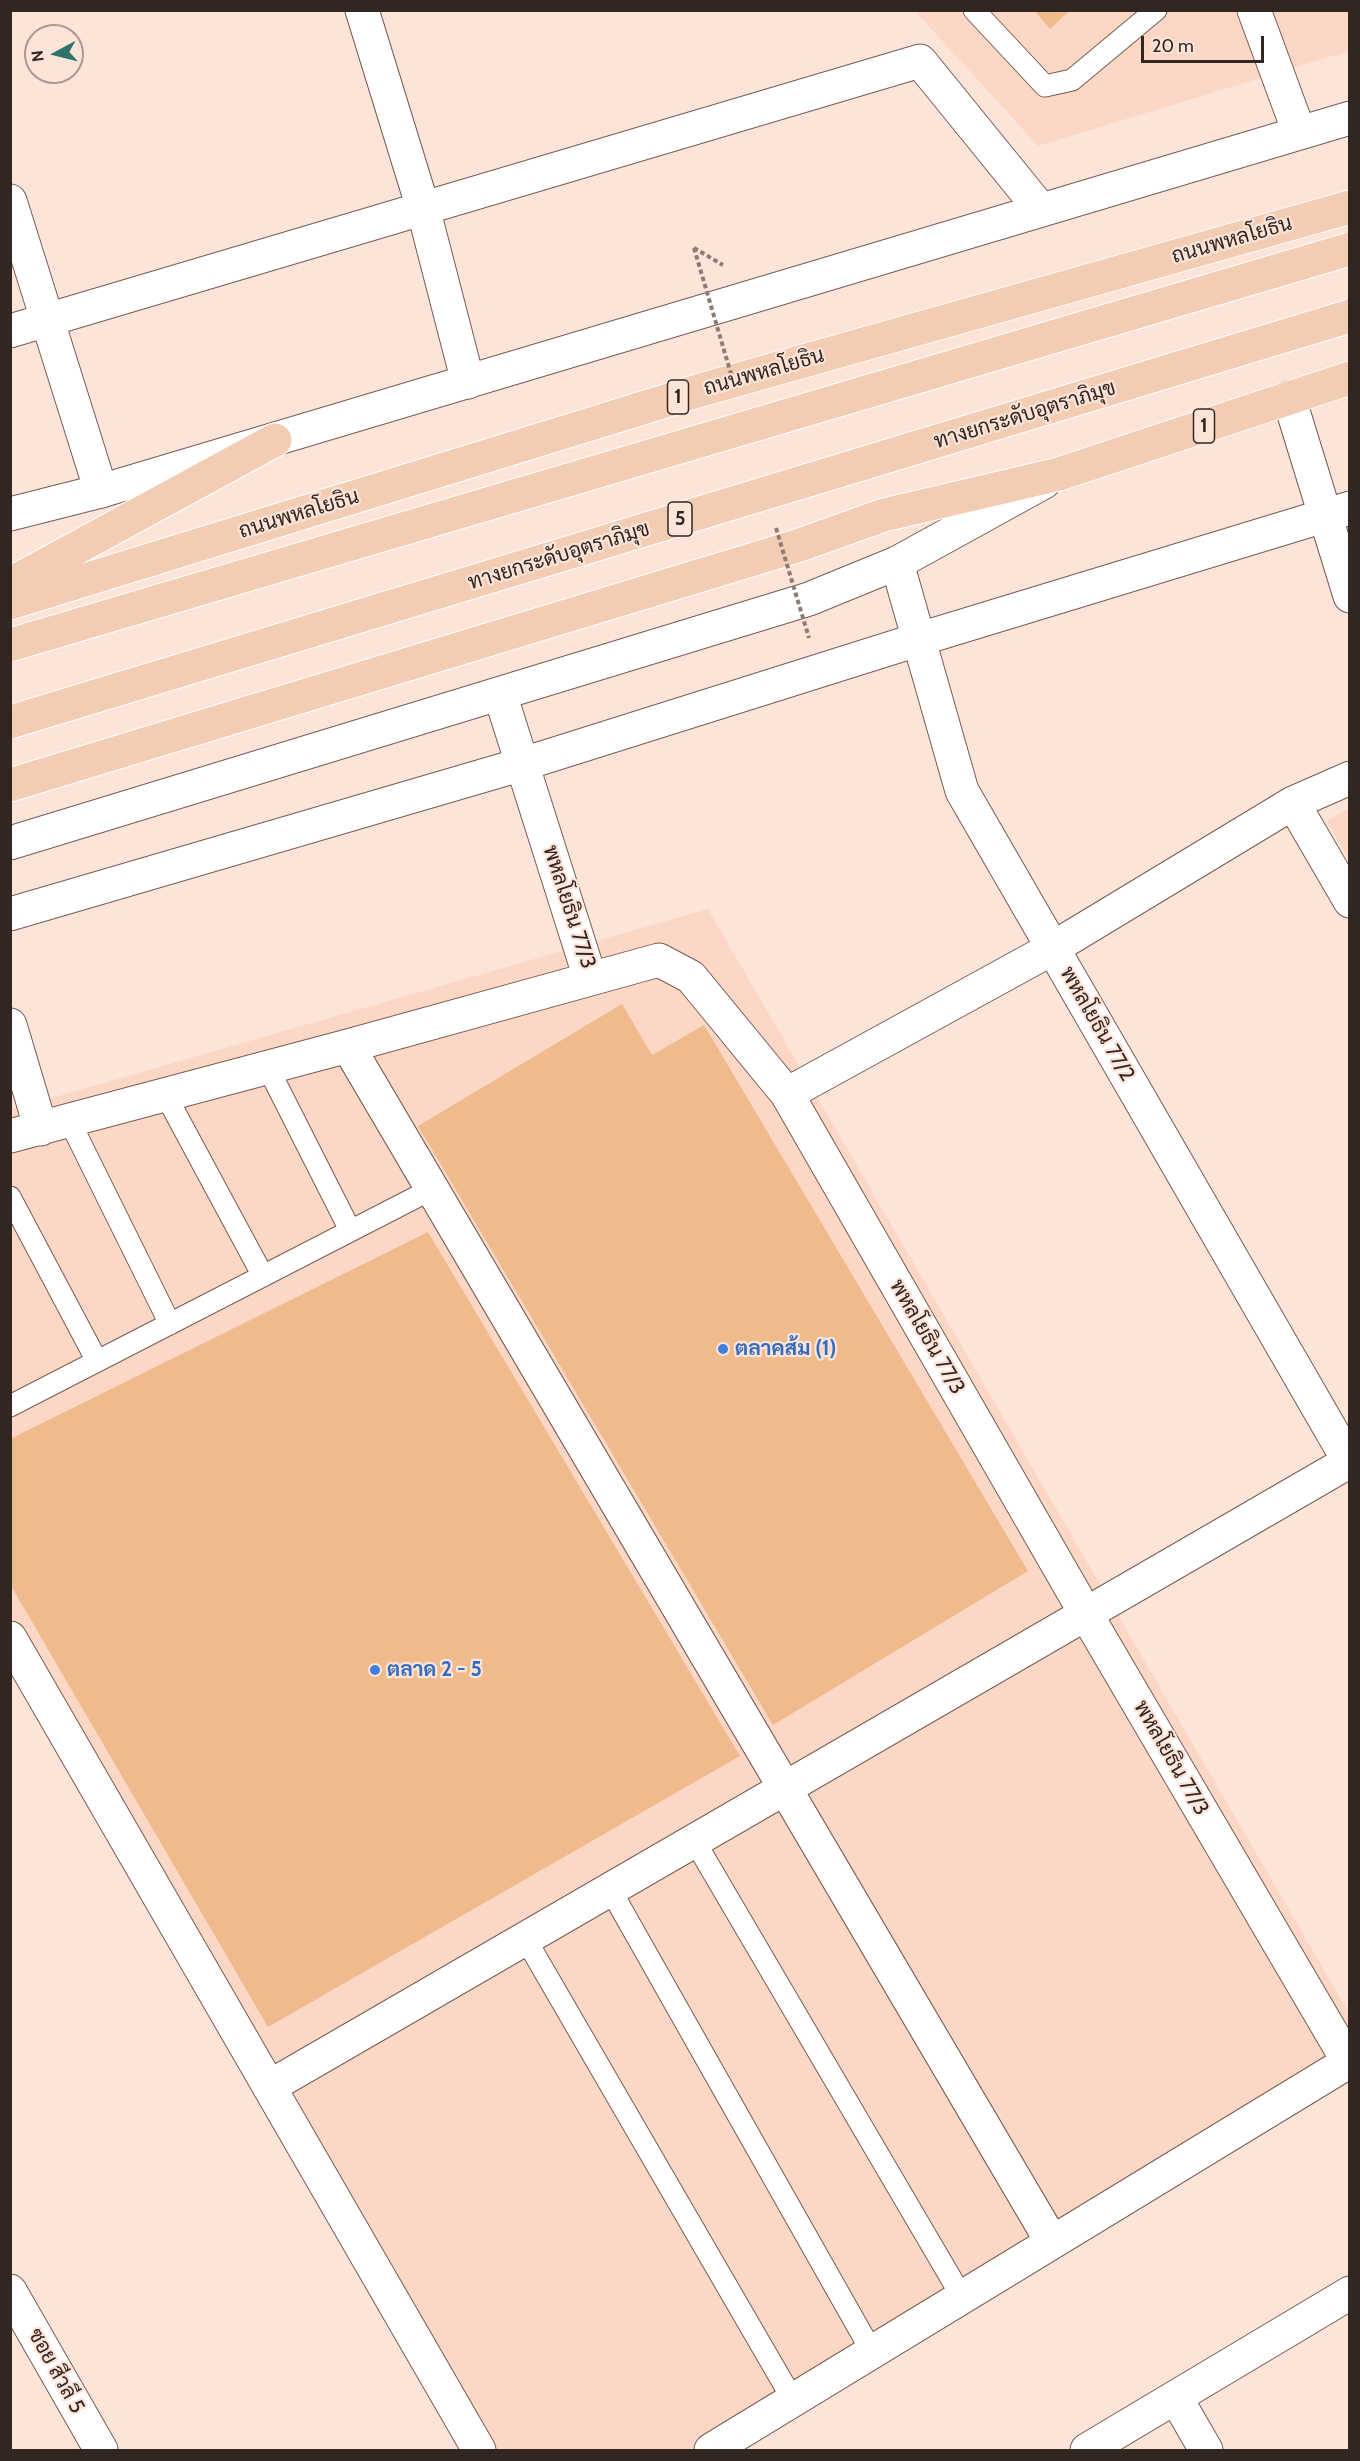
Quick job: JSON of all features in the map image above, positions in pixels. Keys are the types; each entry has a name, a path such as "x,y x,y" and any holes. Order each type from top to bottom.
{"highway":[{"name":"ถนนพหลโยธิน","path":"10,603 701,390 1350,207"},
{"path":"10,645 1350,249"},
{"name":"ทางยกระดับอุตราภิมุข","path":"10,722 1350,316"},
{"name":"1","path":"10,785 785,549 884,515 1059,474 1350,378"},
{"path":"10,584 275,440"}],"street":[{"path":"362,10 423,208 468,382"},
{"path":"1254,10 1299,132"},
{"path":"10,332 920,61 1041,210"},
{"path":"10,514 101,491 275,440 1350,118"},
{"path":"10,201 101,491"},
{"path":"1289,398 1338,511 1350,596"},
{"name":"1","path":"10,843 809,599 897,563 1059,474"},
{"path":"10,914 523,764 1338,511"},
{"name":"พหลโยธิน 77/2","path":"897,563 962,791 1349,1462"},
{"name":"พหลโยธิน 77/3","path":"500,694 590,978 659,960 691,977 787,1094 1086,1614 1349,2061"},
{"path":"787,1094 1053,948 1293,803 1350,778"},
{"path":"1293,803 1350,901"},
{"path":"10,1025 40,1128 268,1068 590,978"},
{"path":"348,1046 1052,2242"},
{"path":"269,2087 1349,1462"},
{"path":"10,1638 479,2451"},
{"path":"711,2451 1349,2061"},
{"name":"ซอย สีวลี 5","path":"10,2291 100,2451"},
{"path":"1087,2451 1350,2293"},
{"path":"1176,2398 1206,2451"}],"lane":[{"path":"975,10 1045,86 1072,80 1156,10"},
{"path":"268,1068 350,1230"},
{"path":"165,1094 263,1276"},
{"path":"40,1128 170,1324"},
{"path":"10,1406 432,1189"},
{"path":"10,1197 97,1361"},
{"path":"694,1840 962,2297"},
{"path":"610,1889 872,2352"},
{"path":"525,1938 793,2400"}],"shaded area":[{"path":"915,11 1349,11 1349,51 1038,146"},
{"path":"1349,808 1349,860 1327,821"},
{"path":"708,909 1349,2013 1349,2048 691,2450 462,2450 11,1663 10,1110"}],"building":[{"path":"1034,10 1070,10 1050,29"},
{"name":"ตลาคส้ม (1)","path":"622,1004 652,1055 704,1025 1028,1571 773,1725 418,1126"},
{"name":"ตลาด 2 - 5","path":"428,1232 740,1756 268,2027 10,1584 10,1439"}],"place":[{"name":"ตลาคส้ม (1)","path":"723,1349"},
{"name":"ตลาด 2 - 5","path":"375,1670"}]}
